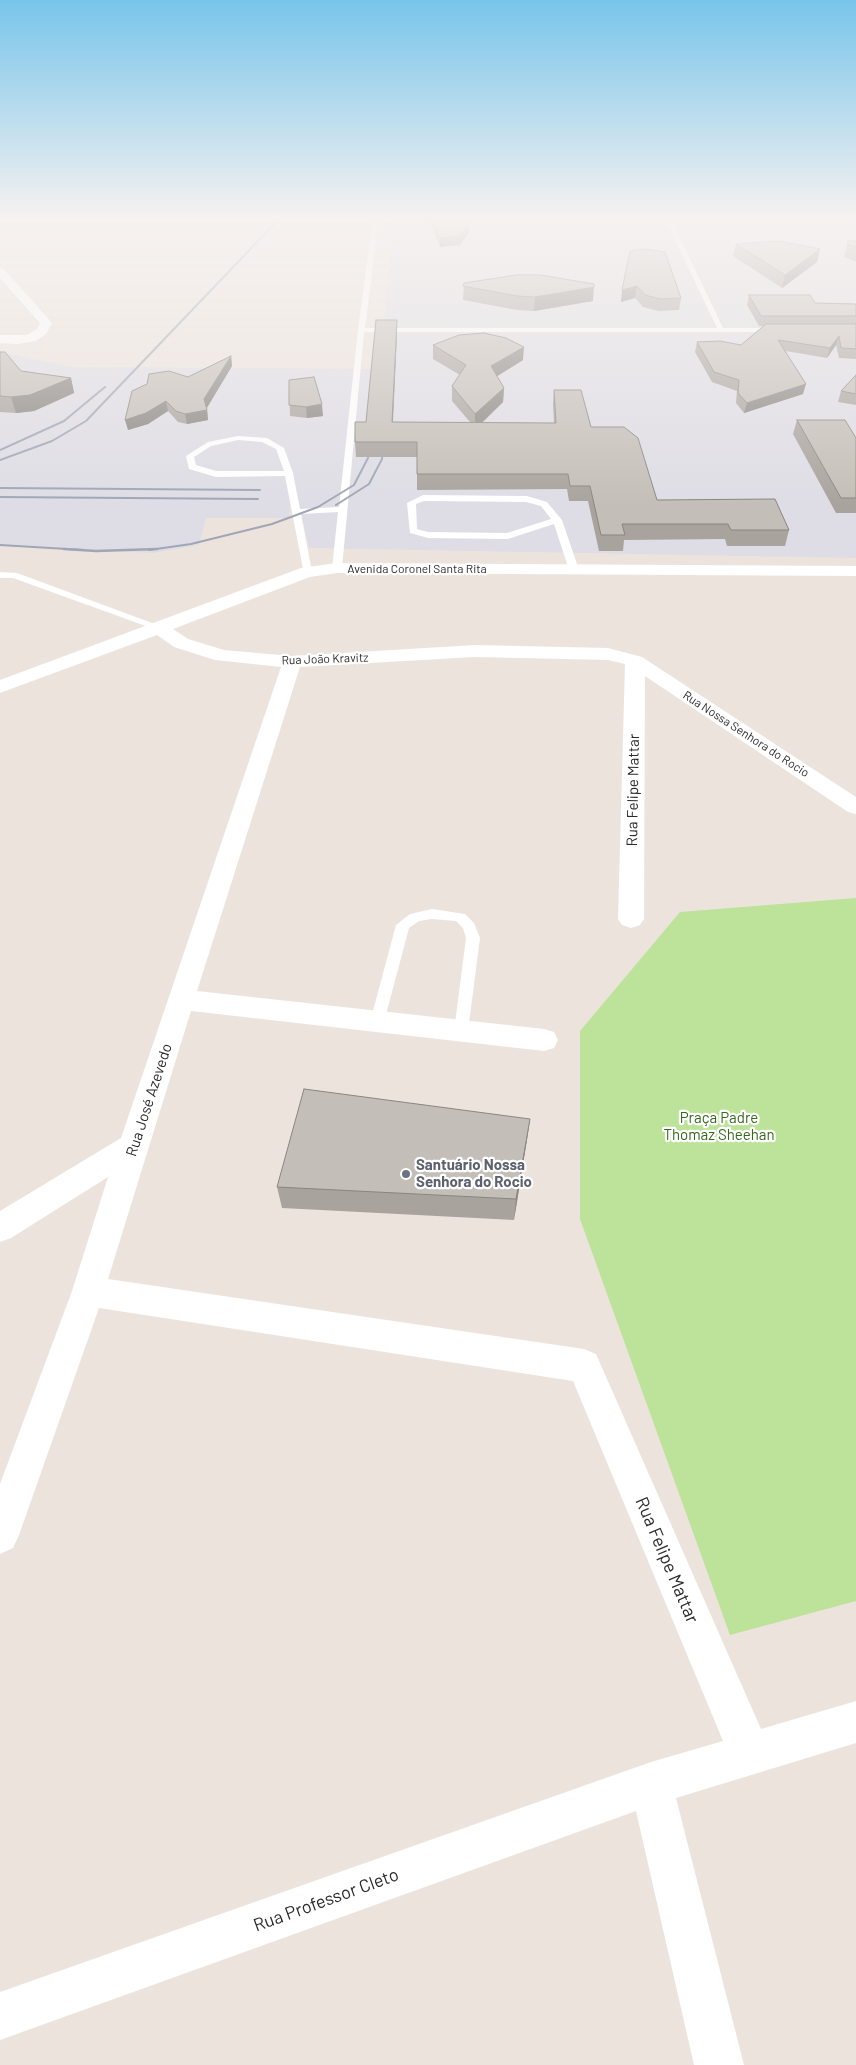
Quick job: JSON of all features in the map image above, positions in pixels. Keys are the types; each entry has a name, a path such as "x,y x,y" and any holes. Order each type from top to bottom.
{"street":[{"path":"0,339 18,340 30,338 42,331 46,324 37,313"},
{"name":"Avenida Coronel Santa Rita","path":"0,687 307,572 337,568 856,571"},
{"name":"Rua João Kravitz","path":"158,627 181,643 222,656 292,662 475,651 608,654 635,661"},
{"name":"Rua Nossa Senhora do Rocio","path":"635,661 856,806"},
{"name":"Rua Felipe Mattar","path":"630,919 635,661"},
{"name":"Rua José Azevedo","path":"0,1535 88,1291 133,1146 292,662"},
{"path":"182,1000 544,1040"},
{"path":"0,1228 133,1146"},
{"name":"Rua Felipe Mattar","path":"88,1291 584,1366 750,1754"},
{"path":"719,2065 651,1784 856,1722"},
{"name":"Rua Professor Cleto","path":"0,2016 651,1784"}],"lane":[{"path":"337,568 363,313"},
{"path":"713,313 721,330"},
{"path":"361,330 788,330"},
{"path":"289,473 216,474 192,467 190,456 208,444 238,438 264,440 280,448 289,473 307,572"},
{"path":"558,520 508,536 428,535 413,531 411,503 423,498 527,499 544,504 558,520 574,570"},
{"path":"296,512 343,509"},
{"name":"Rua João Kravitz","path":"0,575 14,575 158,627"},
{"path":"377,1022 403,925 415,917 432,914 460,917 469,926 473,938 461,1031"}],"shaded area":[{"path":"385,313 856,313 856,558 309,548 297,496 291,496 289,518 206,518 199,545 153,553 0,545 0,352 70,367 379,369"}],"green space":[{"name":"Praça Padre Thomaz Sheehan","path":"856,898 856,1601 730,1635 580,1219 580,1031 680,912"}],"building":[{"path":"759,313 856,313 856,316 761,316"},
{"path":"376,320 397,320 392,422 556,423 554,390 581,390 591,427 624,427 638,438 657,500 775,499 789,530 731,530 728,524 622,524 625,535 601,535 590,486 570,486 568,474 417,474 417,442 355,442 355,422 366,422"},
{"path":"766,324 856,324 856,349 841,348 839,336 830,348 778,340 806,384 747,403 738,393 739,380 714,372 697,342 720,341 741,345"},
{"path":"484,333 506,338 524,347 491,366 504,388 475,414 452,386 466,365 433,345 459,335"},
{"path":"0,352 5,352 21,371 71,378 30,395 0,396"},
{"path":"231,356 204,399 207,410 185,414 176,411 166,401 146,413 125,420 132,391 147,384 149,374 169,371 188,377"},
{"path":"856,375 856,394 841,391"},
{"path":"314,377 322,404 306,407 289,405 289,380"},
{"path":"797,420 845,420 856,438 856,498 841,498"},
{"name":"Santuário Nossa Senhora do Rocio","path":"304,1089 530,1119 516,1199 277,1187"}],"railway":[{"path":"0,460 52,441 86,421 189,313"},
{"path":"0,450 64,421 105,387"},
{"path":"156,549 191,544 272,524 318,507 354,485 368,458 370,444"},
{"path":"336,505 369,484 382,459 383,444"},
{"path":"0,488 260,490"},
{"path":"0,497 258,499"},
{"path":"0,545 84,550"},
{"path":"64,549 96,551 156,549"},
{"path":"149,550 156,549"}],"place":[{"name":"Santuário Nossa Senhora do Rocio","path":"406,1174"}]}
